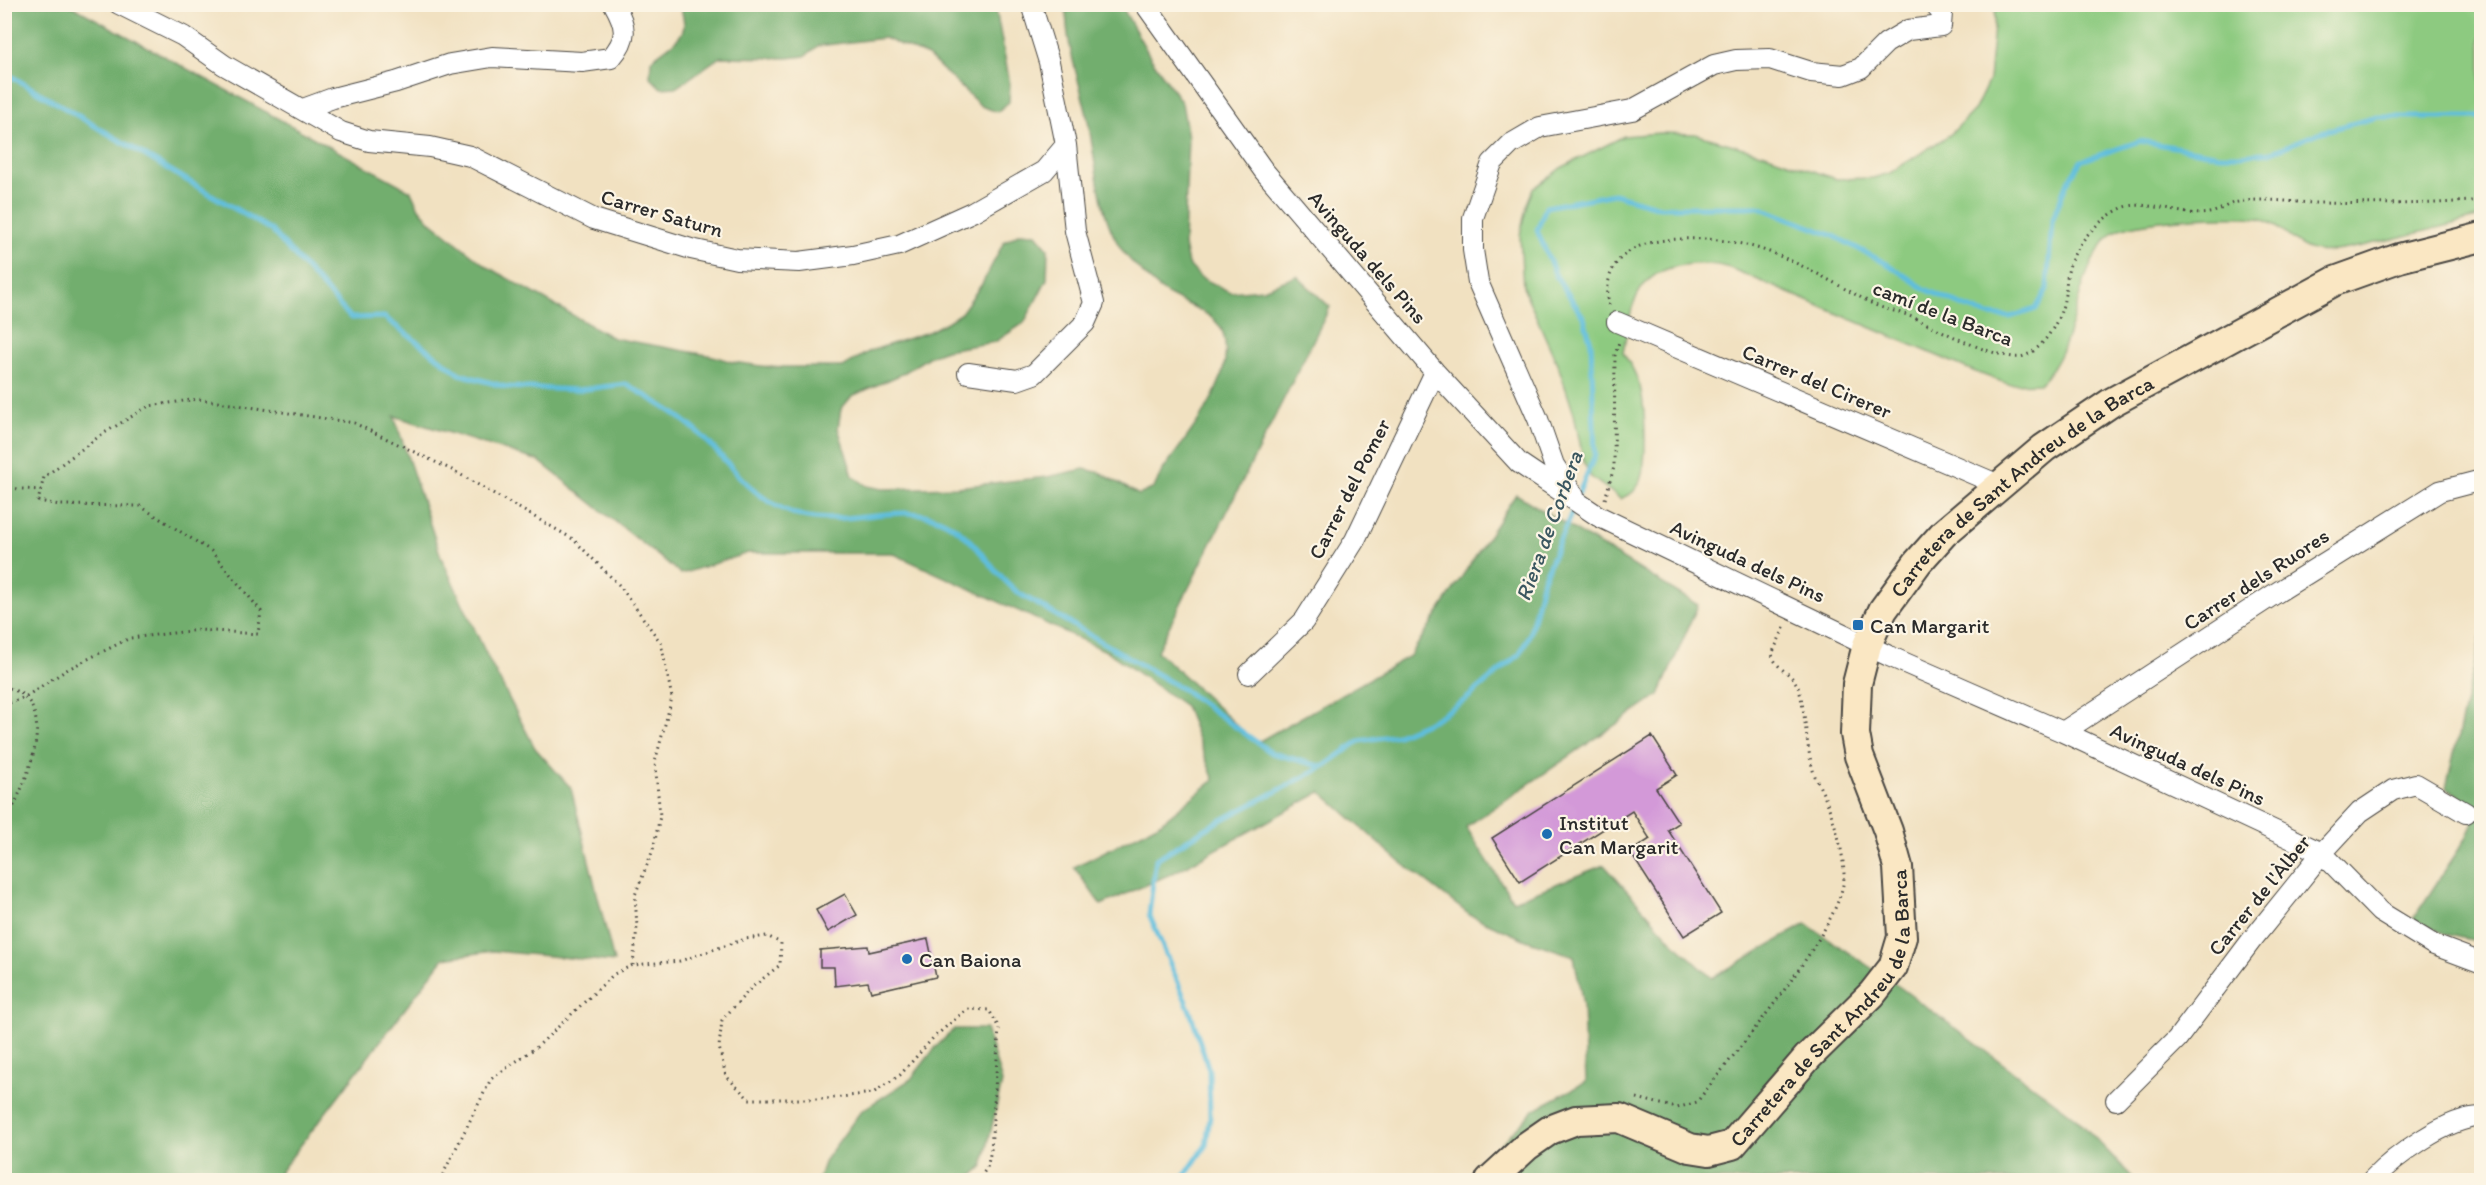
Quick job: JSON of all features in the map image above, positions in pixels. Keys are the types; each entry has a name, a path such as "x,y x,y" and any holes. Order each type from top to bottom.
{"street":[{"name":"Carrer Saturn","path":"119,4 183,36 225,65 341,132 369,141 430,147 470,156 594,219 692,249 747,259 799,262 853,255 899,245 972,212 1044,171 1066,145"},
{"path":"303,109 450,64 492,57 582,63 611,58 623,44 624,22 615,4"},
{"path":"968,373 1017,380 1034,374 1085,323 1094,303 1075,231 1066,145 1049,62 1031,4"},
{"name":"Avinguda dels Pins","path":"1145,4 1264,171 1436,372 1519,463 1598,516 1866,645 2063,732 2322,853 2380,912 2434,945 2481,963"},
{"path":"1580,505 1554,465 1538,419 1478,282 1473,250 1473,218 1492,163 1511,144 1540,127 1632,110 1714,65 1736,60 1770,59 1811,72 1843,75 1861,68 1886,42 1908,30 1941,26 1942,13 1934,4"},
{"name":"Carretera de Sant Andreu de la Barca","path":"1490,1180 1527,1146 1550,1130 1576,1120 1619,1118 1690,1148 1709,1151 1732,1145 1808,1057 1872,994 1893,967 1902,937 1898,867 1888,831 1859,756 1855,734 1857,684 1866,645 1883,610 1918,562 1944,532 2044,448 2104,407 2335,281 2399,258 2481,237"},
{"name":"Carrer del Cirerer","path":"1617,322 1999,485"},
{"name":"Carrer del Pomer","path":"1249,674 1304,621 1355,540 1436,372"},
{"name":"Carrer dels Ruores","path":"2063,732 2273,595 2440,491 2481,480"},
{"name":"Carrer de l'Àlber","path":"2116,1100 2177,1039 2322,853 2360,812 2393,790 2416,784 2466,813"},
{"path":"2372,1180 2384,1168 2423,1140 2448,1126 2474,1117 2481,1118"}],"path":[{"name":"camí de la Barca","path":"1598,516 1614,467 1615,355 1620,339 1617,322 1607,294 1609,275 1625,254 1641,244 1696,238 1731,241 1760,247 1787,257 1875,305 1904,314 1972,344 2014,357 2025,357 2035,350 2058,318 2064,301 2066,276 2084,238 2110,214 2126,206 2210,213 2238,202 2389,206 2481,201"},
{"path":"4,705 25,697 68,669 130,638 199,630 258,634 261,610 211,551 140,506 60,505 38,501 44,477 101,435 149,406 198,399 354,423 498,496 573,539 620,586 661,643 672,698 655,762 660,816 653,850 635,895 636,927 633,965"},
{"path":"4,488 41,490"},
{"path":"1634,1098 1677,1108 1688,1107 1697,1102 1810,954 1827,927 1839,901 1844,876 1842,852 1836,828 1814,774 1806,747 1796,681 1779,667 1772,654 1793,610"},
{"path":"4,686 25,697 37,718 34,751 19,796 4,826"},
{"path":"441,1180 491,1079 538,1046 614,974 633,965 680,961 745,939 767,936 782,943 780,965 751,988 722,1020 719,1047 726,1076 748,1099 826,1099 873,1093 900,1075 933,1038 967,1009 989,1010 999,1028 997,1062 991,1150 987,1168 978,1180"}],"green space":[{"path":"5,4 70,5 411,191 419,208 431,222 486,266 613,338 713,356 732,362 769,367 843,367 870,351 928,332 961,313 982,284 1004,242 1020,233 1036,234 1048,248 1047,279 1024,323 995,342 946,350 930,356 902,374 852,396 841,409 838,428 853,476 867,486 883,489 957,487 1047,477 1084,469 1101,473 1139,495 1154,488 1161,473 1207,407 1217,389 1226,351 1219,325 1206,314 1164,292 1151,282 1119,246 1110,228 1099,188 1089,126 1070,45 1066,5 1121,5 1151,58 1182,103 1188,137 1184,245 1188,264 1200,277 1230,292 1263,289 1297,276 1330,307 1157,651 1256,743 1410,656 1516,494 1698,605 1659,695 1466,827 1513,901 1604,865 1672,941 1712,978 1806,924 1901,988 2076,1118 2135,1180 1465,1180 1535,1109 1586,1082 1583,1005 1574,956 1526,940 1470,915 1398,860 1321,792 1175,872 1101,905 1074,867 1159,824 1214,780 1185,706 1108,652 892,553 748,553 681,574 539,461 394,416 441,557 489,660 535,748 571,788 614,962 493,951 444,958 274,1180 5,1180"},
{"path":"995,4 1010,84 1009,102 997,112 981,106 928,56 884,38 818,46 805,56 788,58 720,57 677,87 661,88 650,77 651,60 676,40 683,30 681,5"},
{"path":"1996,5 2481,5 2481,217 2362,246 2328,251 2317,251 2302,246 2269,222 2250,217 2186,218 2124,228 2113,233 2100,248 2090,265 2063,348 2053,367 2040,383 2008,384 1978,373 1730,268 1701,264 1666,269 1653,276 1637,296 1623,353 1640,386 1644,410 1644,457 1639,484 1633,492 1621,499 1591,477 1584,463 1574,414 1559,368 1523,287 1520,235 1533,189 1561,168 1624,136 1660,133 1695,134 1765,154 1836,179 1873,178 1890,173 1951,134 1975,109 1989,80"},
{"path":"2481,636 2482,942 2445,934 2413,919 2465,840 2480,808 2446,788"},
{"path":"954,1029 986,1029 1002,1082 983,1166 968,1180 818,1180 825,1160 861,1111 911,1079 935,1048"}],"building":[{"name":"Institut Can Margarit","path":"1652,736 1677,775 1656,788 1679,823 1668,830 1721,913 1684,936 1630,852 1650,839 1632,811 1520,882 1492,838"},
{"path":"845,894 857,915 828,932 816,910"},
{"name":"Can Baiona","path":"928,939 936,977 871,992 868,982 835,986 834,967 820,967 820,950 868,946 869,952"}],"waterway":[{"path":"4,72 271,230 351,318 384,317 460,374 506,387 578,390 626,384 686,422 761,496 785,510 825,519 904,513 941,520 974,544 1000,576 1020,594 1184,690 1272,753 1323,767"},
{"name":"Riera de Corbera","path":"1579,493 1595,455 1591,343 1584,318 1556,276 1537,230 1546,207 1614,194 1660,207 1759,207 1834,236 1889,265 1925,289 1968,308 1989,315 2010,317 2036,309 2047,289 2052,221 2066,185 2081,161 2140,141 2220,155 2241,155 2272,152 2321,132 2377,117 2482,117"},
{"name":"Riera de Corbera","path":"1182,1180 1206,1145 1210,1117 1209,1070 1190,1011 1149,914 1156,859 1212,825 1323,767 1359,741 1398,735 1435,719 1465,700 1520,654 1530,633 1543,579 1575,505"}],"place":[{"name":"Can Margarit","path":"1858,625"},
{"name":"Institut Can Margarit","path":"1547,834"},
{"name":"Can Baiona","path":"907,959"}]}
